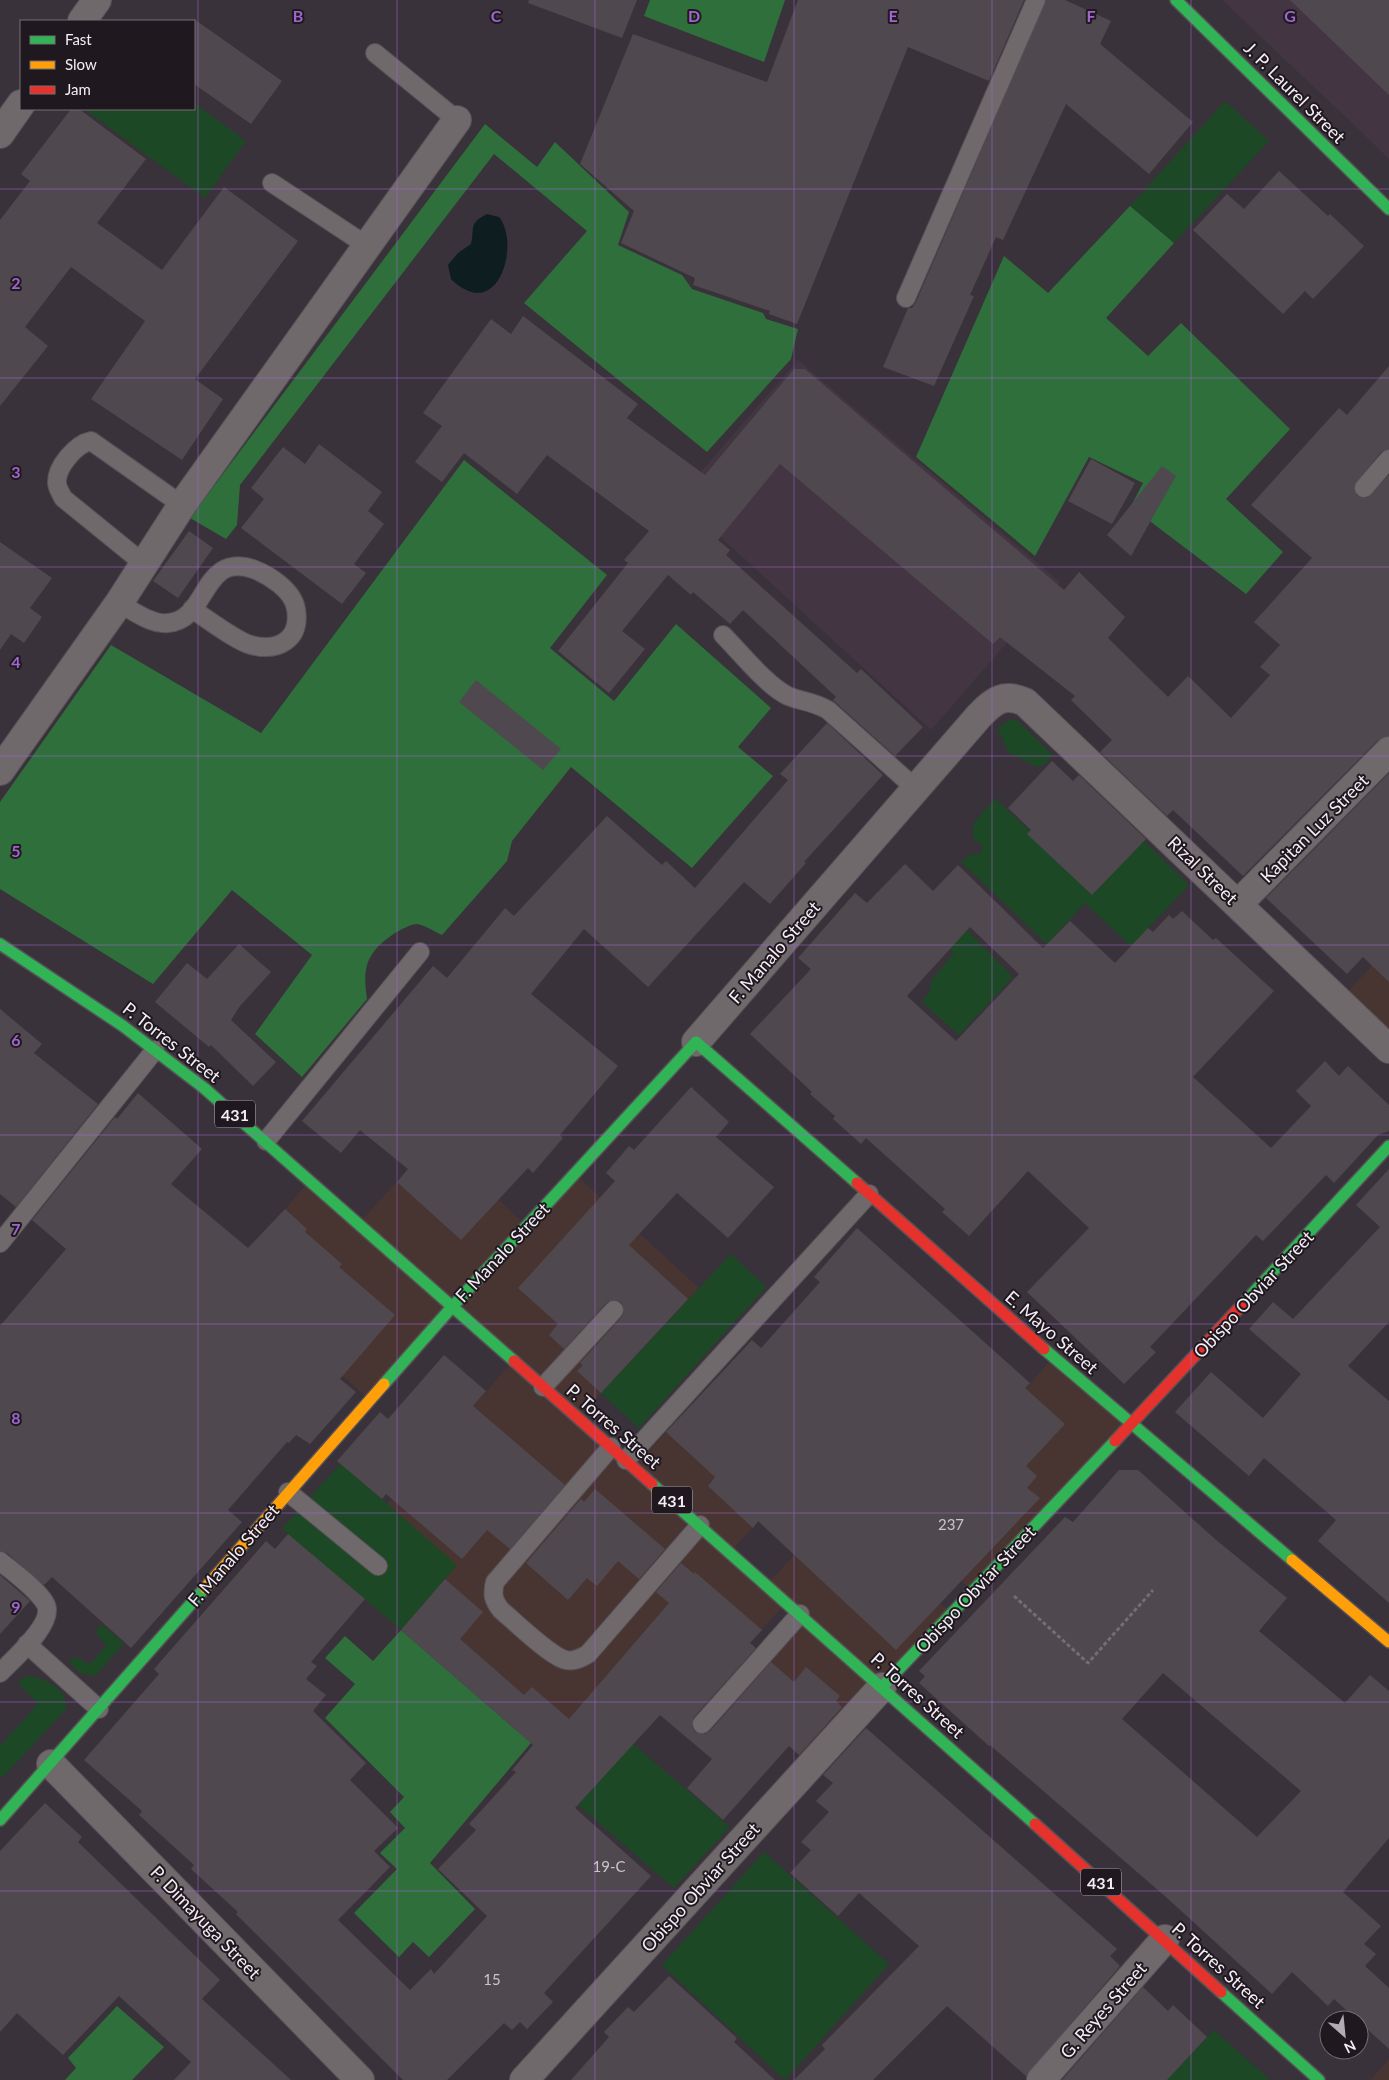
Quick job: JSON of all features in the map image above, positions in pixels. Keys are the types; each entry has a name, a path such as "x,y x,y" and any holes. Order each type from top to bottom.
{"main road":[{"name":"J. P. Laurel Street","path":"1176,0 1389,209"},
{"name":"P. Torres Street","path":"0,944 91,1003 155,1050 266,1141 882,1686 1319,2080"},
{"name":"E. Mayo Street","path":"696,1042 1130,1425 1389,1642"},
{"name":"F. Manalo Street","path":"2,1813 51,1764 452,1307 696,1042"},
{"name":"Obispo Obviar Street","path":"882,1686 1130,1425 1389,1146"}],"street":[{"path":"83,20 97,0"},
{"path":"0,134 20,105"},
{"path":"0,771 119,603 182,505 457,120"},
{"name":"F. Manalo Street","path":"696,1042 915,788 993,702 1013,697"},
{"name":"Rizal Street","path":"1013,697 1025,702 1389,1049"},
{"name":"Kapitan Luz Street","path":"1238,904 1389,751"},
{"name":"Obispo Obviar Street","path":"524,2080 882,1686"},
{"name":"P. Dimayuga Street","path":"51,1764 360,2080"},
{"name":"G. Reyes Street","path":"1041,2080 1165,1940"}],"lane":[{"path":"906,298 1036,0"},
{"path":"375,53 457,120"},
{"path":"272,183 366,245"},
{"path":"143,564 63,498 57,485 57,476 72,451 83,442 91,441 182,505"},
{"path":"1364,488 1389,458"},
{"path":"119,603 137,614 168,624 184,618 215,576 226,567 241,565 266,574 287,592 296,608 294,632 286,642 272,648 249,645 192,609"},
{"path":"723,635 776,688 789,696 815,702 828,710 915,788"},
{"path":"266,1141 420,952"},
{"path":"0,1243 155,1050"},
{"path":"626,1460 869,1194"},
{"path":"543,1387 614,1310"},
{"path":"611,1446 495,1582 493,1591 494,1601 501,1610 555,1654 566,1660 578,1660 588,1654 700,1525"},
{"path":"288,1492 378,1566"},
{"path":"0,1560 42,1598 48,1609 48,1616 42,1627 0,1673"},
{"path":"702,1724 800,1614"},
{"path":"27,1644 99,1709"}],"path":[{"path":"990,1573 1088,1663 1153,1590"}],"shaded area":[{"path":"1222,0 1389,0 1389,159 1351,122"},
{"path":"487,214 499,217 505,229 506,261 501,275 493,287 481,293 467,291 451,279 448,265 458,253 471,244 473,226 481,217"},
{"path":"798,360 1060,582 931,730 678,498"},
{"path":"1389,947 1389,1044 1341,999"},
{"path":"434,1141 525,1224 452,1305 360,1222"},
{"path":"576,1175 699,1288 579,1417 453,1307"},
{"path":"309,1182 449,1307 367,1397 286,1327 207,1296"},
{"path":"752,1340 846,1427 731,1551 635,1466"},
{"path":"1053,1358 1128,1425 972,1591 901,1523"},
{"path":"512,1362 786,1603 714,1682 660,1715 647,1729 531,1743 401,1630 456,1565 387,1504"},
{"path":"871,1473 875,1541 951,1613 882,1684 768,1583"},
{"path":"800,1616 880,1687 809,1763 730,1695"},
{"path":"1389,2059 1389,2080 1370,2080 1373,2077"}],"green space":[{"path":"650,0 785,0 764,62 644,16"},
{"path":"1225,101 1269,141 1174,243 1130,206"},
{"path":"195,104 246,141 205,198 85,110 195,110"},
{"path":"485,124 537,167 555,142 629,212 618,245 682,275 692,289 763,313 766,319 798,329 791,359 707,452 524,303 587,231 494,154 240,485 237,525 226,539 190,518"},
{"path":"1130,206 1174,243 1106,318 1148,356 1181,323 1290,429 1226,499 1283,552 1246,594 1151,522 1129,510 1143,483 1089,457 1035,556 916,457 1004,256 1048,293"},
{"path":"464,460 607,575 550,648 614,701 676,624 771,708 738,747 773,776 692,868 571,767 512,841 507,861 442,935 414,924 395,933 378,947 366,969 367,999 302,1077 255,1034 312,955 232,890 153,984 0,889 0,802 111,645 261,733"},
{"path":"1012,719 1018,721 1053,755 1045,764 1037,767 1009,753 997,728"},
{"path":"995,798 1030,831 1028,834 1092,895 1144,841 1189,885 1131,946 1085,903 1047,944 961,862 970,855 980,854 983,846 973,838 973,824"},
{"path":"966,929 1013,977 959,1035 922,1002 930,991 931,981 954,953 948,948"},
{"path":"731,1254 766,1287 639,1428 601,1393"},
{"path":"341,1463 457,1565 401,1630 282,1529"},
{"path":"101,1624 124,1643 97,1674 92,1676 80,1673 69,1662 75,1657 90,1664 106,1646 96,1632"},
{"path":"401,1630 531,1743 430,1863 475,1909 429,1957 413,1942 399,1957 354,1913 397,1869 380,1853 405,1828 390,1812 404,1797 325,1718 355,1684 325,1658 345,1636 373,1661"},
{"path":"30,1676 50,1683 60,1690 66,1709 4,1776 0,1776 0,1746 38,1704 18,1683 24,1677"},
{"path":"632,1743 730,1827 674,1888 578,1805"},
{"path":"764,1852 889,1964 785,2080 662,1965"},
{"path":"117,2006 164,2047 132,2080 65,2080 76,2068 68,2058"},
{"path":"1214,2030 1270,2080 1167,2080"}],"building":[{"path":"529,0 637,0 622,38 528,3"},
{"path":"798,0 1024,0 989,81 908,47 797,324 769,314 770,311 693,285 695,278 621,243 634,211 580,164 633,34 767,82"},
{"path":"1046,0 1065,0 1111,21 1100,44 1193,122 1149,174 1066,104 1003,240 996,237 970,295 974,296 934,386 883,367 908,308 912,308 916,302"},
{"path":"1290,0 1389,0 1389,95"},
{"path":"194,20 282,81 251,124 195,85"},
{"path":"70,110 80,110 146,159 97,223 162,270 224,187 298,241 195,379 223,399 182,460 91,399 145,321 71,267 25,327 48,346 0,406 0,220 30,181 21,174"},
{"path":"1279,171 1364,246 1313,299 1305,291 1283,314 1193,230 1227,194 1244,209"},
{"path":"523,316 638,404 627,418 705,475 794,369 805,369 1064,590 1079,572 1125,617 1108,638 1168,697 1188,676 1231,718 1270,675 1260,667 1280,645 1254,622 1312,558 1251,505 1339,408 1347,415 1389,366 1389,449 1381,452 1354,486 1357,496 1367,498 1389,475 1389,736 1378,740 1243,876 1173,810 1167,816 1100,752 1112,740 1071,700 1075,696 1000,637 993,644 780,464 718,540 730,550 726,555 857,673 861,669 923,727 895,756 833,700 836,697 743,610 730,624 693,592 691,595 668,575 622,631 645,649 609,693 558,651 628,563 624,560 649,531 547,455 517,494 464,453 442,482 415,462 442,426 423,413 491,319 511,334"},
{"path":"319,444 382,492 368,511 384,524 354,564 366,573 342,604 241,528 264,499 251,488 283,447 305,464"},
{"path":"1091,459 1135,483 1112,524 1068,501"},
{"path":"1162,466 1176,476 1131,556 1107,535"},
{"path":"189,531 213,548 178,598 153,581"},
{"path":"0,542 52,578 30,608 42,617 24,643 11,634 0,650"},
{"path":"476,680 561,749 543,770 459,702"},
{"path":"827,723 883,775 804,862 806,863 770,904 744,882 648,987 584,929 531,994 618,1066 560,1135 563,1138 533,1173 528,1168 461,1240 397,1182 408,1169 360,1130 341,1153 302,1121 433,966 447,978 505,908 514,916 607,816 662,865 666,861 695,888 788,780 780,774"},
{"path":"1052,761 1073,781 1079,775 1146,839 1092,895 1027,834 1031,830 1008,808"},
{"path":"1389,773 1389,982 1363,957 1347,974 1266,898"},
{"path":"905,864 933,891 958,865 1043,948 1070,921 1115,963 1148,928 1153,932 1169,915 1173,919 1182,911 1213,940 1216,938 1274,991 1193,1077 1271,1148 1311,1106 1296,1091 1325,1061 1339,1076 1348,1066 1389,1105 1389,1131 1378,1135 1334,1183 1326,1175 1263,1241 1256,1235 1150,1347 1156,1352 1124,1384 1027,1292 1089,1228 1028,1171 969,1236 942,1212 945,1209 866,1138 861,1144 833,1119 835,1116 810,1094 812,1092 750,1034 811,969 798,958 855,893 867,903","holes":["970,927 1019,974 956,1041 907,996"]},
{"path":"239,944 271,972 240,1006 231,1020 276,1062 253,1086 211,1045 209,1047 155,1002 187,963 207,979"},
{"path":"0,1009 42,1044 34,1053 98,1104 16,1207 0,1194"},
{"path":"691,1087 729,1122 716,1137 774,1187 728,1238 677,1193 629,1245 688,1299 601,1393 577,1371 583,1365 580,1363 622,1317 624,1312 622,1303 616,1300 607,1302 564,1349 549,1335 558,1324 518,1288 615,1181 606,1173 629,1146 634,1150"},
{"path":"138,1093 202,1149 171,1184 248,1248 285,1209 307,1229 305,1232 342,1264 339,1267 395,1315 340,1379 356,1392 310,1444 296,1435 289,1443 287,1442 228,1510 242,1522 131,1648 52,1577 44,1585 7,1553 0,1551 0,1326 66,1249 32,1220 115,1117 117,1119"},
{"path":"1389,1169 1389,1322 1348,1366 1389,1401 1389,1603 1318,1541 1336,1520 1264,1458 1249,1476 1175,1412 1211,1372 1263,1418 1301,1374 1249,1329 1273,1302 1293,1319 1380,1227 1356,1205"},
{"path":"857,1228 1030,1383 1025,1388 1065,1424 1026,1466 1037,1476 1027,1488 1040,1498 896,1650 758,1521 753,1528 708,1486 715,1477 666,1432 752,1340 761,1348 820,1282 814,1277"},
{"path":"444,1355 486,1391 473,1406 565,1485 510,1549 487,1530 462,1559 386,1494 382,1499 337,1461 380,1412 388,1419"},
{"path":"1119,1470 1138,1470 1215,1539 1287,1598 1259,1631 1345,1703 1370,1675 1389,1691 1389,1838 1343,1892 1381,1926 1364,1944 1376,1954 1365,1966 1389,1988 1389,2049 1369,2031 1369,2010 1346,2010 1334,1999 1328,2006 1292,1972 1272,1994 1166,1897 989,1746 919,1683 925,1676 919,1671 1065,1517 1073,1522","holes":["1163,1673 1301,1791 1257,1837 1122,1719"]},
{"path":"595,1489 665,1549 639,1579 618,1561 597,1586 587,1578 568,1600 526,1563 581,1499 584,1502"},
{"path":"288,1534 365,1599 311,1662 317,1666 306,1679 326,1695 313,1711 366,1763 350,1780 398,1828 374,1851 390,1867 338,1920 410,1990 431,1969 434,1974 487,1916 438,1869 476,1830 469,1824 516,1772 512,1770 533,1745 401,1630 445,1579 483,1612 460,1639 524,1695 532,1687 569,1719 669,1603 656,1592 681,1563 694,1574 695,1572 762,1630 750,1643 756,1648 694,1717 692,1727 695,1732 705,1734 710,1731 771,1662 794,1682 806,1667 840,1696 836,1701 842,1707 799,1755 789,1746 723,1820 687,1788 712,1759 660,1715 575,1808 651,1876 544,1993 553,2002 527,2029 520,2022 512,2030 504,2023 447,2080 403,2080 236,1914 238,1912 191,1869 194,1865 139,1815 142,1811 84,1760 159,1674 154,1669 266,1541 275,1549"},
{"path":"0,1575 30,1601 0,1634"},
{"path":"866,1728 1117,1949 1110,1956 1120,1966 1026,2076 947,2006 873,2080 794,2080 825,2049 822,2045 919,1946 859,1893 838,1916 790,1873 811,1850 801,1842 829,1812 816,1801 833,1783 823,1775"},
{"path":"45,1803 82,1837 78,1842 220,1980 202,1999 291,2080 174,2080 191,2062 119,1996 63,2055 17,2013 0,2032 0,1851"},
{"path":"669,1976 737,2038 734,2042 775,2080 571,2080 609,2037 604,2032 628,2007 634,2012"},
{"path":"1143,1987 1168,2011 1173,2005 1207,2037 1167,2080 1062,2080"}],"traffic: fast":[{"path":"1176,0 1389,209"},
{"path":"0,944 123,1026 204,1088 514,1361"},
{"path":"452,1307 696,1042 857,1183"},
{"path":"1242,1305 1389,1146"},
{"path":"384,1384 452,1307"},
{"path":"1044,1349 1292,1560"},
{"path":"882,1687 1115,1441"},
{"path":"652,1484 1035,1824"},
{"path":"0,1820 205,1588"},
{"path":"1221,1992 1319,2080"}],"traffic: slow":[{"path":"205,1588 384,1384"},
{"path":"1292,1560 1389,1642"}],"traffic: jam":[{"path":"857,1183 1044,1349"},
{"path":"1115,1441 1242,1305"},
{"path":"514,1361 652,1484"},
{"path":"1035,1824 1221,1992"}]}
